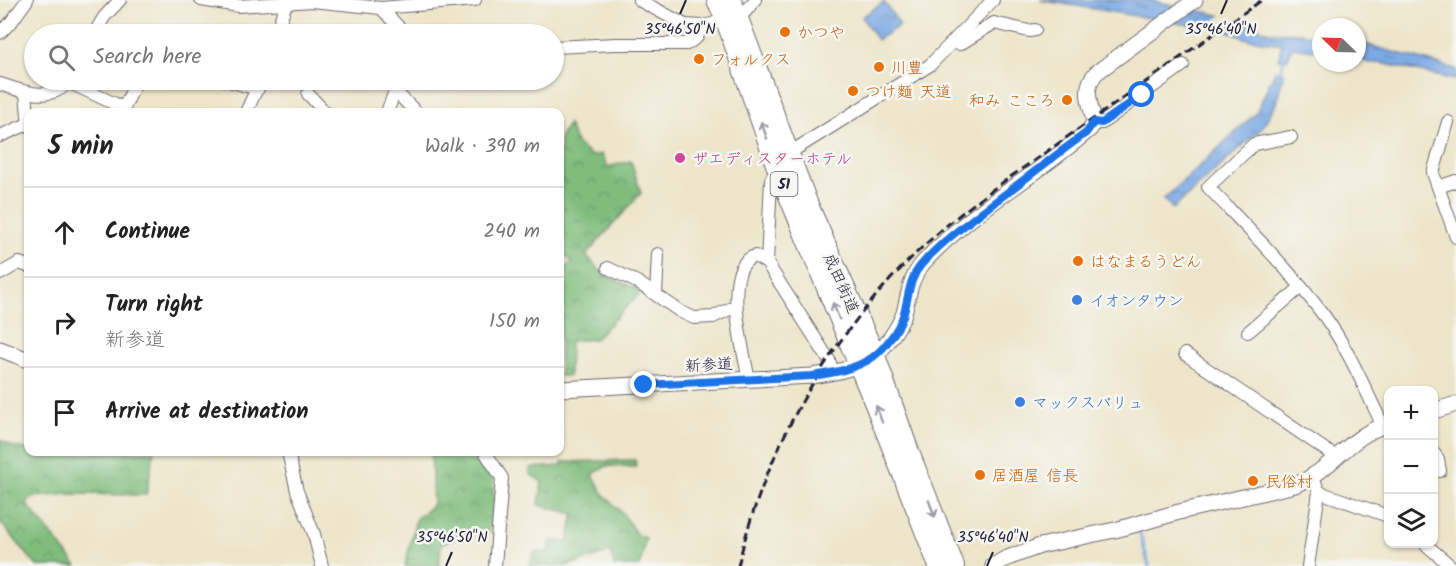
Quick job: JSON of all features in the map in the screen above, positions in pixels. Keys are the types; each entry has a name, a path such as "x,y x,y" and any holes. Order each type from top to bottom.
{"highway":[{"name":"成田街道","path":"717,0 732,12 783,161 808,205 939,566"},
{"name":"成田街道","path":"866,360 904,438 954,566"}],"street":[{"path":"0,33 27,0"},
{"path":"100,24 104,16 120,0"},
{"path":"201,0 239,6 313,1 381,8 475,0"},
{"path":"639,0 685,25 702,26 732,12 745,12 755,0"},
{"path":"767,262 772,175 783,161 921,72 993,0"},
{"path":"1094,122 1088,99 1091,78 1100,69 1195,0"},
{"path":"279,24 286,3"},
{"path":"381,8 396,24"},
{"path":"952,43 960,44 994,23 1029,31 1035,30"},
{"path":"564,47 687,44 697,37 702,26"},
{"path":"1094,122 1102,123 1183,65"},
{"path":"0,84 26,92 43,94 58,90"},
{"path":"87,90 124,108 132,90"},
{"path":"248,108 257,90"},
{"path":"389,108 395,91 412,108"},
{"path":"26,92 27,108"},
{"path":"308,94 321,108"},
{"path":"866,360 898,326 911,281 922,264 960,229 1086,133 1094,122"},
{"path":"1448,122 1433,173 1456,237"},
{"path":"0,136 24,126"},
{"path":"1291,137 1254,144 1208,187 1301,287 1326,318 1384,421"},
{"path":"1438,187 1456,181"},
{"path":"656,294 658,254"},
{"path":"749,380 735,297 742,265 747,258 755,256 767,262 829,360 833,373"},
{"path":"0,273 19,263 24,265"},
{"path":"608,268 637,282 681,312 694,318 713,317 736,306"},
{"path":"1248,332 1301,287"},
{"path":"0,349 24,358"},
{"path":"1185,354 1336,458"},
{"name":"新参道","path":"564,389 749,380 833,373 866,360"},
{"path":"1438,410 1456,404"},
{"path":"993,566 1040,546 1119,530 1179,512 1295,485 1312,477 1356,439 1384,426"},
{"path":"289,456 297,491 314,534 322,566"},
{"path":"488,456 502,478 495,566"},
{"path":"1438,459 1440,471"},
{"path":"1308,566 1319,492 1312,477"},
{"path":"1319,492 1384,514"},
{"path":"1431,548 1451,566"}],"green space":[{"path":"568,124 576,143 591,156 601,154 608,167 631,161 641,193 586,255 604,275 642,291 595,339 570,341 569,376 564,376 564,269 572,262 564,254 564,130"},
{"path":"0,440 14,447 24,448 24,456 153,456 146,495 74,494 33,497 26,503 77,566 37,566 0,522"},
{"path":"431,456 478,456 492,472 494,501 488,534 460,535 441,544 439,566 405,566 416,519 433,505"},
{"path":"635,460 636,467 607,466 593,474 603,494 623,514 637,535 646,538 640,566 614,566 611,552 566,566 530,566 534,552 548,552 551,541 568,542 574,514 539,505 542,482 530,474 530,468 562,466 562,462"}],"water":[{"path":"1040,0 1149,0 1241,20 1268,32 1312,35 1312,50 1292,47 1287,60 1278,59 1282,44 1244,38 1228,31"},
{"path":"884,2 900,25 877,40 862,17"},
{"path":"1366,44 1456,69 1456,80 1381,63 1366,62"},
{"path":"1275,71 1284,73 1276,103 1262,128 1173,209 1164,199 1256,113"}],"pier":[{"path":"1225,13 1243,18 1221,32 1202,29"}],"waterway":[{"path":"1279,75 1284,58"},
{"path":"1139,530 1149,566"}],"railway":[{"path":"738,566 751,518 768,472 812,384 870,303 903,267 954,219 987,194 1262,0"}],"place":[{"name":"かつや","path":"785,32"},
{"name":"フォルクス","path":"699,59"},
{"name":"川豊","path":"879,67"},
{"name":"つけ麵 天道","path":"853,91"},
{"name":"和み こころ","path":"1067,100"},
{"name":"ザエディスターホテル","path":"680,158"},
{"name":"はなまるうどん","path":"1078,261"},
{"name":"イオンタウン","path":"1077,300"},
{"name":"マックスバリュ","path":"1020,402"},
{"name":"居酒屋 信長","path":"980,475"},
{"name":"民俗村","path":"1253,481"}],"route":[{"path":"644,385 812,376 833,373 858,365 875,356 898,326 911,281 929,256 960,229 1086,133 1094,122 1102,123 1142,95"}]}
